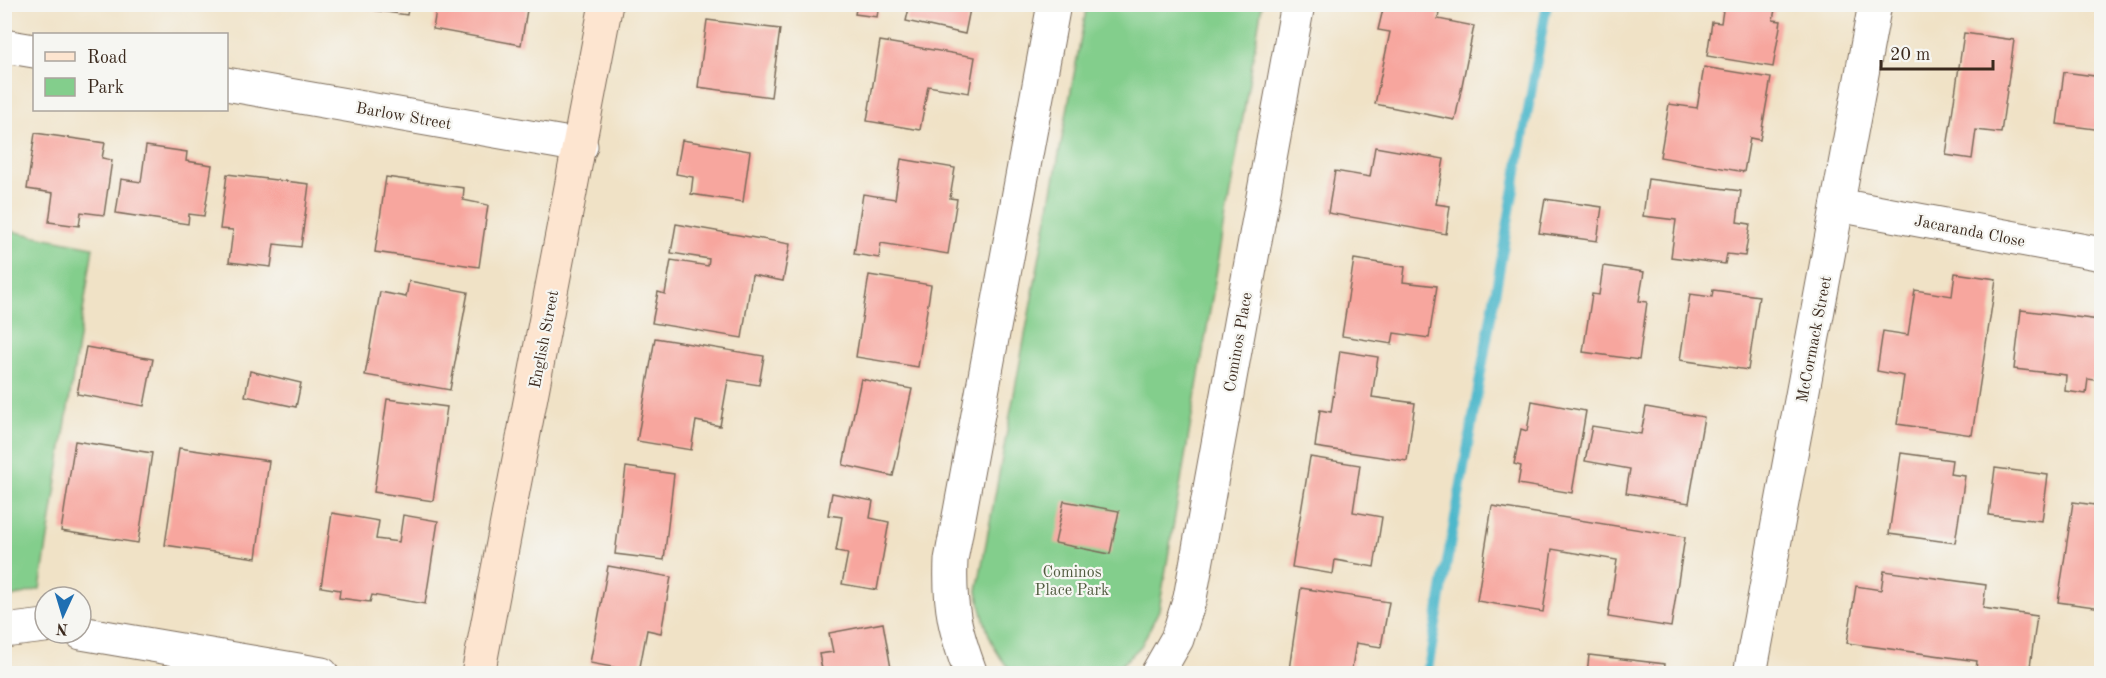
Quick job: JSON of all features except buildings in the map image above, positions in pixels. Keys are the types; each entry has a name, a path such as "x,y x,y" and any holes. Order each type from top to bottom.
{"street":[{"name":"English Street","path":"478,674 581,146 606,4"},
{"path":"971,674 954,630 949,591 951,560 1054,4"},
{"name":"Cominos Place","path":"1157,674 1177,639 1190,598 1298,4"},
{"name":"McCormack Street","path":"1750,674 1875,4"},
{"path":"4,46 33,51"},
{"name":"Barlow Street","path":"228,84 581,146"},
{"name":"Jacaranda Close","path":"1838,205 2102,254"},
{"path":"4,631 33,627"},
{"path":"93,635 322,674"}],"green space":[{"name":"Cominos Place Park","path":"1087,5 1262,5 1159,610 1141,646 1113,673 1014,673 999,656 994,646 985,625 977,591"},
{"path":"5,230 93,247 41,585 33,585 33,591 5,599"}],"waterway":[{"path":"1427,674 1547,4"}]}
